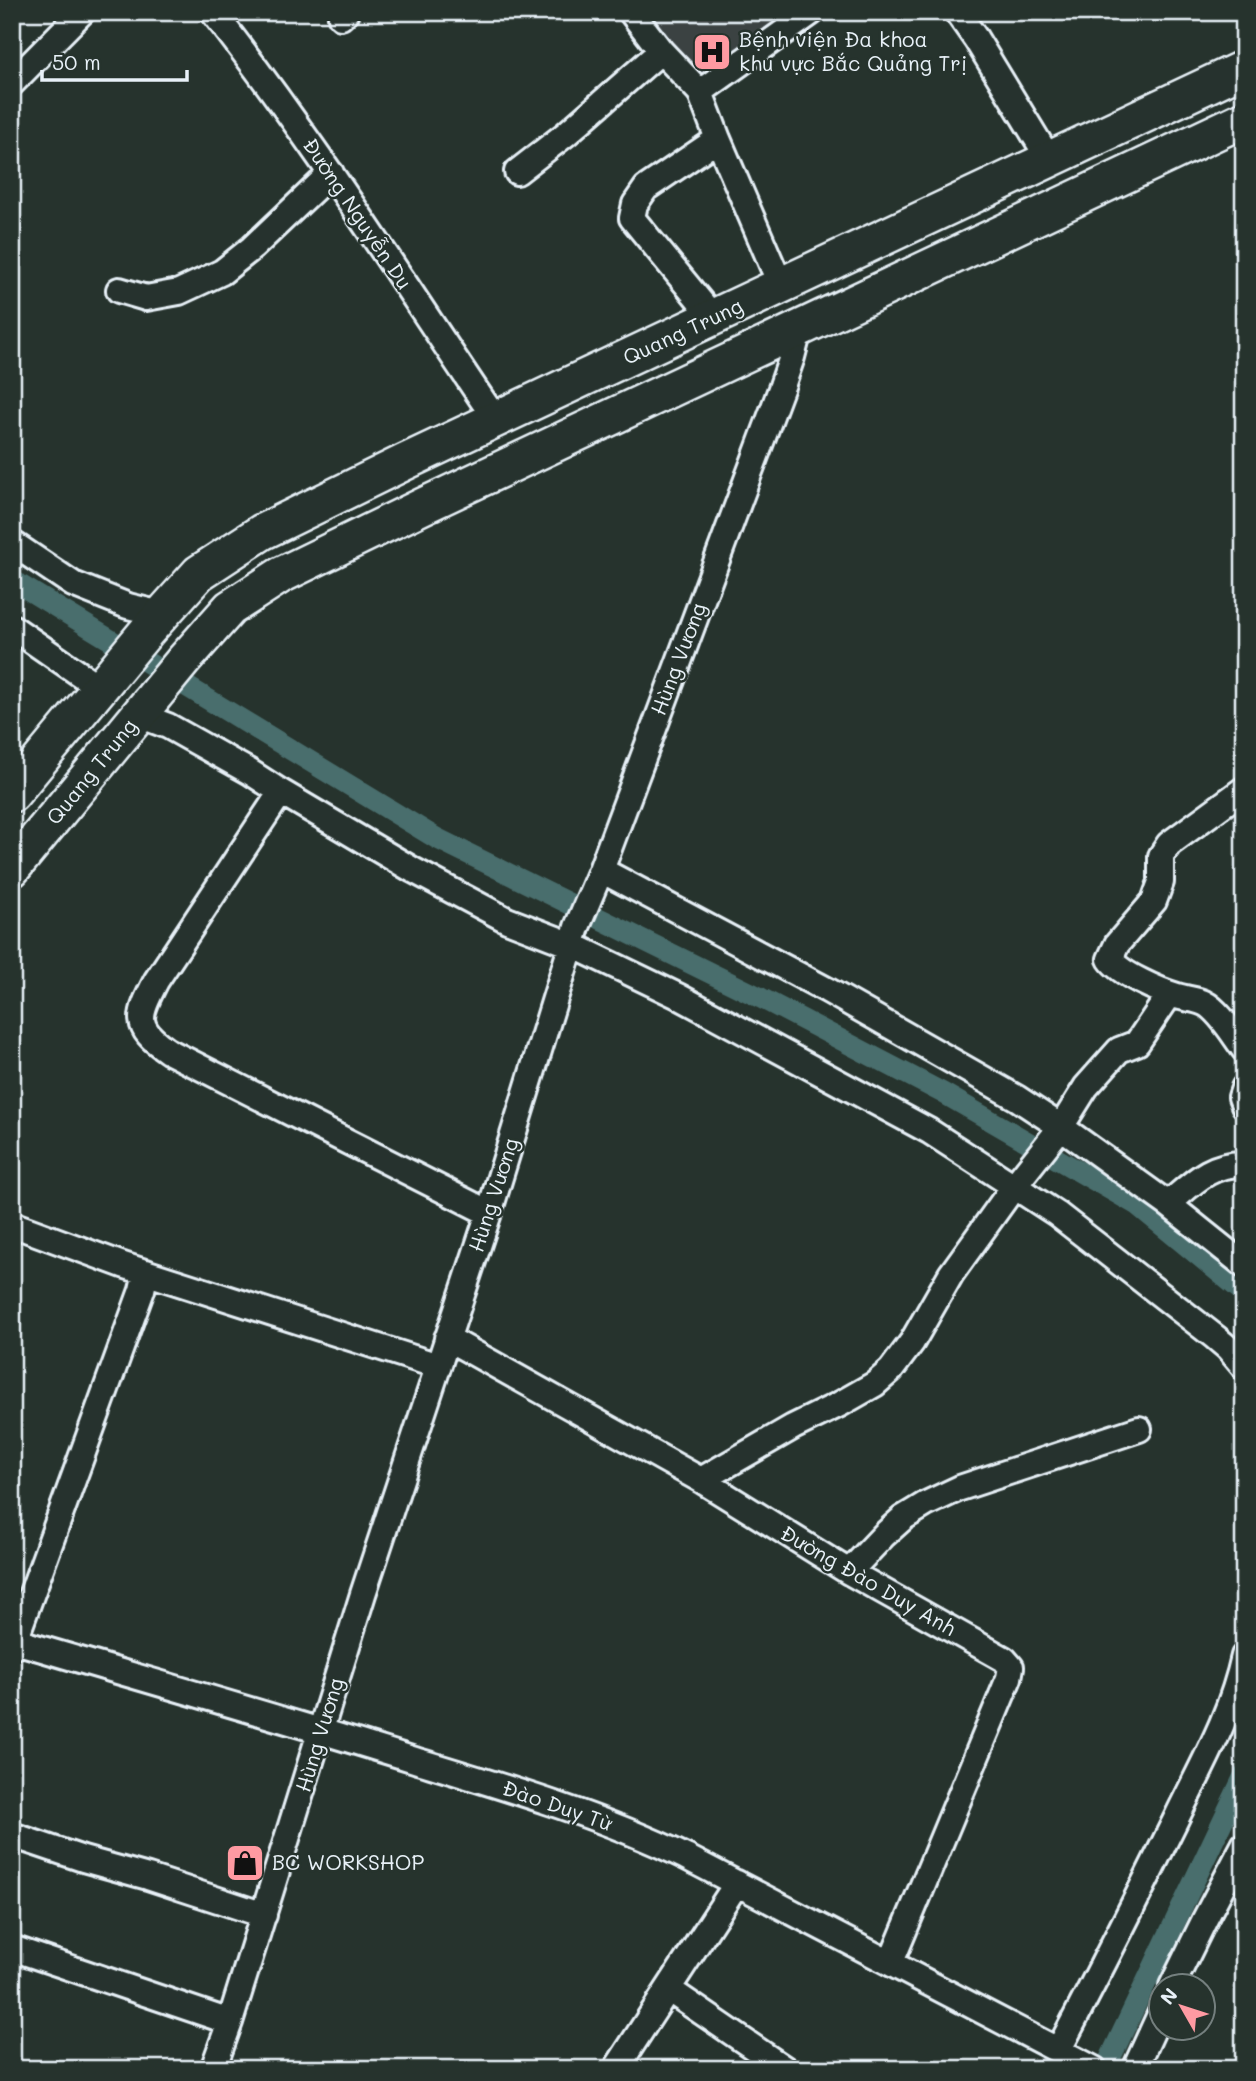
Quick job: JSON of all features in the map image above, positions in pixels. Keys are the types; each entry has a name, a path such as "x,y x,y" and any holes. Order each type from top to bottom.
{"highway":[{"name":"Quang Trung","path":"105,682 199,573 262,532 405,462 1244,68"},
{"path":"405,462 423,506 1244,120"},
{"path":"1049,159 1068,201"},
{"path":"781,286 799,330"},
{"name":"Quang Trung","path":"12,869 230,608 281,575 423,506"},
{"path":"12,794 105,682"}],"street":[{"path":"12,83 82,12"},
{"name":"Đường Nguyễn Du","path":"213,12 261,73 331,173 496,420"},
{"path":"631,12 661,51 701,92 718,139 781,286"},
{"path":"701,92 812,12"},
{"path":"957,12 1049,159"},
{"path":"517,172 566,134 661,51"},
{"path":"713,318 632,218 635,204 646,188 718,139"},
{"path":"119,290 146,298 178,292 222,272 252,248 331,173"},
{"name":"Hùng Vương","path":"213,2069 489,1213 575,936 782,386 799,330"},
{"path":"12,543 73,584 128,606 154,623"},
{"path":"12,627 105,682"},
{"path":"142,711 413,870 507,920 575,936 678,996 929,1131 1017,1183 1215,1337 1244,1367"},
{"path":"1244,789 1169,844 1161,856 1161,881 1154,901 1112,952 1110,959 1125,972 1170,994 1207,1004 1244,1049"},
{"path":"281,792 156,981 142,1012 141,1023 146,1034 168,1051 489,1213"},
{"path":"599,875 827,990 1017,1098 1168,1204 1244,1265"},
{"path":"701,1480 793,1427 840,1405 875,1384 891,1370 912,1342 951,1274 1059,1129 1086,1087 1119,1050 1137,1043 1170,994"},
{"path":"1244,1088 1241,1097 1244,1105"},
{"path":"1168,1204 1212,1169 1233,1163 1244,1164"},
{"path":"12,1224 146,1272 438,1366"},
{"path":"13,1643 138,1302 146,1272"},
{"name":"Đường Đào Duy Anh","path":"447,1338 701,1480 849,1572 1004,1659 1011,1667 1009,1678 891,1962"},
{"path":"849,1572 903,1518 926,1504 960,1488 1139,1430"},
{"name":"Đào Duy Từ","path":"13,1643 321,1731 541,1798 594,1817 647,1838 737,1883 1094,2069"},
{"path":"1064,2052 1231,1705 1244,1656"},
{"path":"12,1835 264,1915"},
{"path":"1179,1972 1244,1845"},
{"path":"616,2069 737,1883"},
{"path":"12,1948 230,2022"},
{"path":"668,1989 785,2069"},
{"path":"1135,2069 1148,2040"}],"shaded area":[{"name":"Bệnh viện Đa khoa khu vực Bắc Quảng Trị","path":"648,12 799,12 702,84"}],"waterway":[{"path":"12,580 436,838 761,998 943,1093 1137,1205 1244,1293"},
{"path":"1105,2069 1244,1776"}],"place":[{"name":"Bệnh viện Đa khoa khu vực Bắc Quảng Trị","path":"712,52"},
{"name":"BC WORKSHOP","path":"245,1863"}]}
